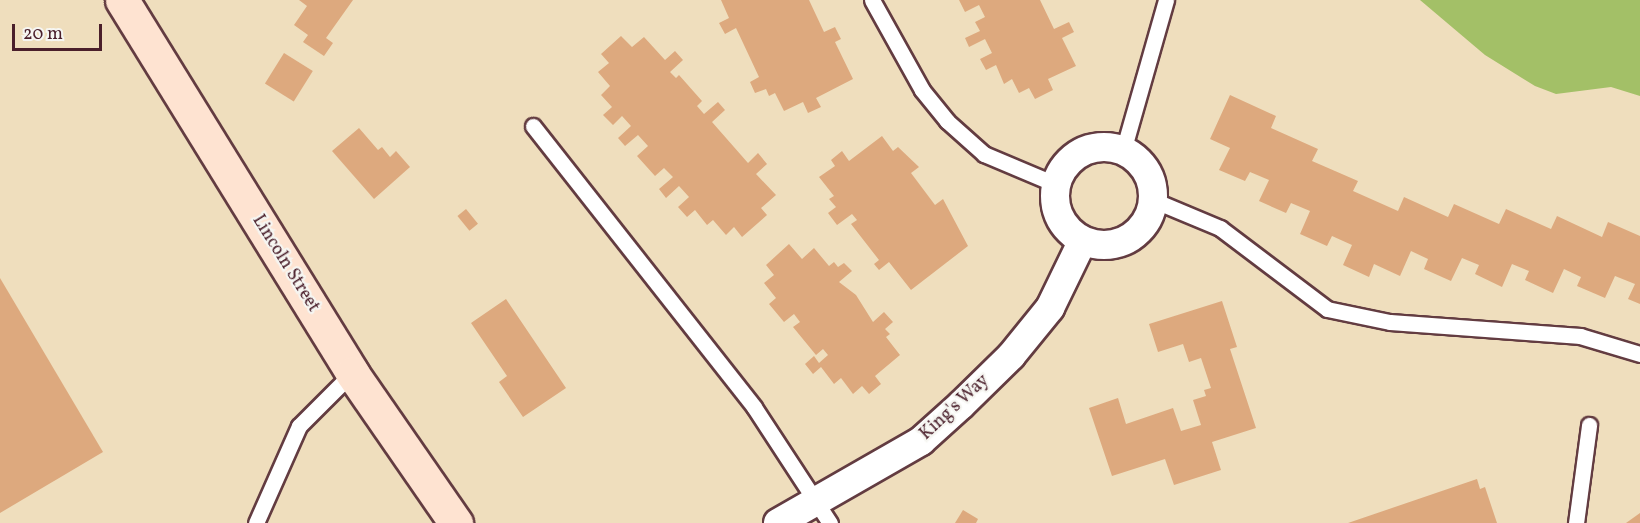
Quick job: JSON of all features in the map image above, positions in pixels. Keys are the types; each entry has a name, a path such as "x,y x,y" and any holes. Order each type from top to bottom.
{"street":[{"name":"Lincoln Street","path":"123,0 352,374 456,523"},
{"path":"1096,147 1123,151 1145,169 1153,200 1148,219 1136,234 1107,246 1082,242 1061,224 1054,205 1055,184 1061,170 1080,153 1096,147"},
{"name":"King's Way","path":"778,523 823,513 921,441 962,405 1011,356 1050,308 1082,242"}],"lane":[{"path":"872,0 922,90 947,121 984,154 1055,184"},
{"path":"1123,151 1166,0"},
{"path":"533,126 754,407 823,513"},
{"path":"1153,200 1220,228 1327,309 1390,322 1580,336 1640,354"},
{"path":"256,523 299,426 352,374"},
{"path":"1576,523 1589,425"}],"green space":[{"path":"1420,0 1640,0 1640,96 1611,87 1556,94 1535,86 1485,55"}],"building":[{"path":"299,0 353,0 326,38 333,43 324,56 303,42 308,35 294,25 307,6"},
{"path":"721,0 809,0 824,32 835,27 841,39 835,42 853,79 816,98 821,107 808,113 803,102 784,111 775,93 769,96 766,89 755,93 750,82 759,77 736,28 725,34 719,23 729,18"},
{"path":"959,0 1040,0 1054,29 1069,22 1074,32 1062,38 1076,66 1048,79 1053,90 1035,99 1029,88 1019,93 1012,79 1004,84 996,65 986,70 980,59 992,53 985,39 969,47 965,38 980,31 975,22 985,17 979,5 965,12"},
{"path":"621,36 632,47 644,37 665,60 675,51 683,60 670,72 676,78 679,75 702,101 697,106 704,114 718,102 725,110 712,122 748,163 758,153 767,164 756,174 776,195 761,208 767,215 742,237 734,227 726,235 713,220 707,225 695,210 687,217 678,207 689,197 679,186 666,198 659,189 673,177 664,168 655,176 637,156 648,146 638,135 625,146 618,138 631,126 622,116 613,125 603,115 612,107 601,95 610,86 598,72 609,63 601,54"},
{"path":"284,53 313,71 294,102 265,84"},
{"path":"1230,95 1276,116 1271,128 1318,149 1312,161 1358,181 1353,191 1398,211 1404,197 1448,217 1454,204 1499,224 1506,209 1551,229 1557,216 1602,237 1608,222 1640,236 1640,304 1628,299 1635,284 1615,276 1605,298 1577,286 1581,277 1564,269 1553,293 1525,280 1529,271 1512,264 1502,287 1475,274 1479,265 1462,258 1451,281 1424,269 1428,259 1411,251 1400,276 1374,264 1369,277 1343,265 1352,245 1332,236 1327,246 1300,234 1310,211 1291,203 1286,213 1259,201 1269,180 1250,172 1245,181 1219,170 1230,148 1210,139"},
{"path":"359,128 378,150 382,147 390,157 396,151 410,167 374,199 332,151"},
{"path":"882,136 893,151 898,147 919,167 911,173 935,205 943,199 968,246 911,290 889,262 879,270 874,264 879,260 851,224 857,220 852,214 837,225 828,213 836,207 829,199 834,196 819,177 835,166 831,160 842,151 849,161"},
{"path":"466,209 478,224 469,231 457,216"},
{"path":"789,244 802,259 814,248 829,266 834,262 838,267 844,263 852,271 839,282 856,295 873,322 884,312 893,322 885,329 890,334 886,337 900,355 875,376 881,384 869,394 862,386 853,394 841,378 834,384 821,367 813,374 805,364 814,356 819,363 828,355 823,349 816,355 793,327 800,322 794,314 784,322 769,304 776,298 764,283 774,275 766,265"},
{"path":"0,278 103,452 0,513"},
{"path":"506,299 566,388 523,417 499,382 507,376 471,323"},
{"path":"1222,301 1237,347 1230,349 1256,428 1212,442 1221,470 1174,485 1165,459 1112,476 1089,408 1118,398 1126,424 1173,408 1181,431 1201,425 1193,400 1206,396 1204,390 1211,388 1201,358 1189,362 1183,344 1158,352 1149,324"},
{"path":"1477,479 1480,489 1485,487 1497,523 1348,523"},
{"path":"963,510 978,519 976,523 955,523"},
{"path":"1640,513 1640,523 1626,523"}]}
